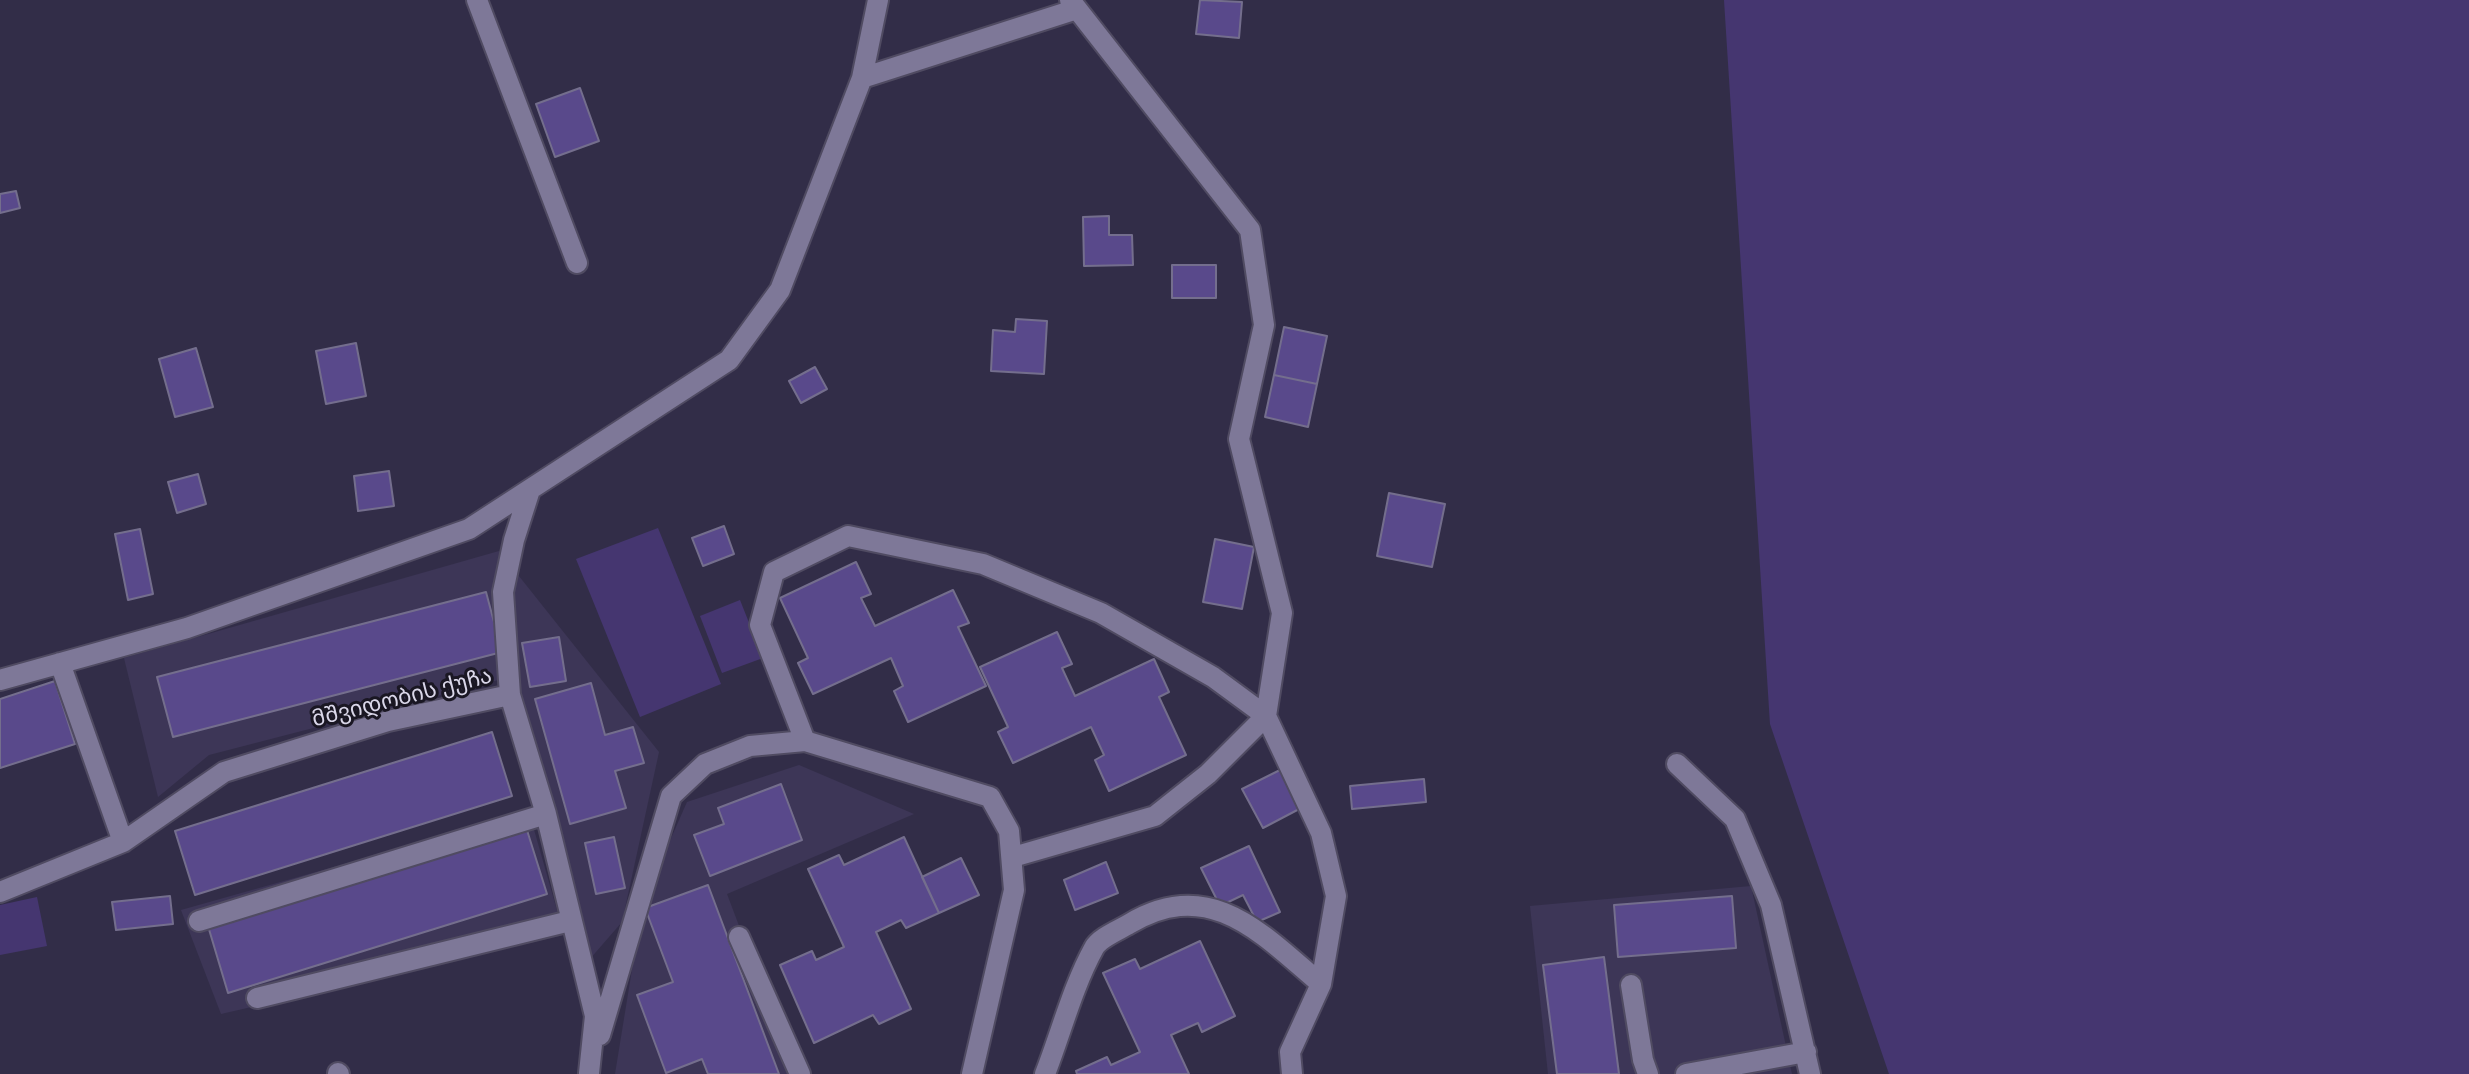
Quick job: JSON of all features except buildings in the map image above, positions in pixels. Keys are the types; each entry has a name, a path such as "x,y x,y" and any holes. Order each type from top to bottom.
{"street":[{"path":"477,0 577,263"},
{"path":"0,680 187,628 469,529 729,360 780,290 862,78 878,0"},
{"path":"862,78 1073,5 1250,230 1264,325 1239,439 1282,613 1266,716 1208,774 1155,816 1013,857"},
{"path":"510,695 503,592 514,540 530,490"},
{"path":"805,741 760,625 774,572 848,536 983,564 1101,613 1213,677 1266,716 1321,833 1336,896 1321,984 1290,1052 1292,1074"},
{"path":"60,663 123,842"},
{"name":"მშვიდობის ქუჩა","path":"0,892 123,842 224,772 388,721 510,695 546,814 595,1016 589,1073"},
{"path":"589,1073 671,796 705,764 750,746 805,741 990,797 1009,831 1014,890 972,1074"},
{"path":"1677,764 1735,819 1771,905 1810,1074"},
{"path":"199,921 546,814"},
{"path":"1045,1074 1095,944 1139,918 1183,905 1214,907 1253,926 1321,984"},
{"path":"257,998 570,921"},
{"path":"739,937 800,1074"},
{"path":"1631,985 1648,1074"},
{"path":"1686,1074 1806,1052"}],"shaded area":[{"path":"1724,0 2469,0 2469,1074 1889,1074 1770,724"},
{"path":"658,528 721,684 640,717 576,559"},
{"path":"499,551 659,752 622,922 589,960 510,677 209,755 158,797 124,658"},
{"path":"740,600 763,658 722,673 700,616"},
{"path":"799,765 914,814 727,894 795,1074 615,1074 643,902 687,802"},
{"path":"529,812 564,935 221,1014 181,910"},
{"path":"1751,886 1792,1074 1548,1074 1530,906"},
{"path":"37,897 47,946 0,955 0,905"}]}
